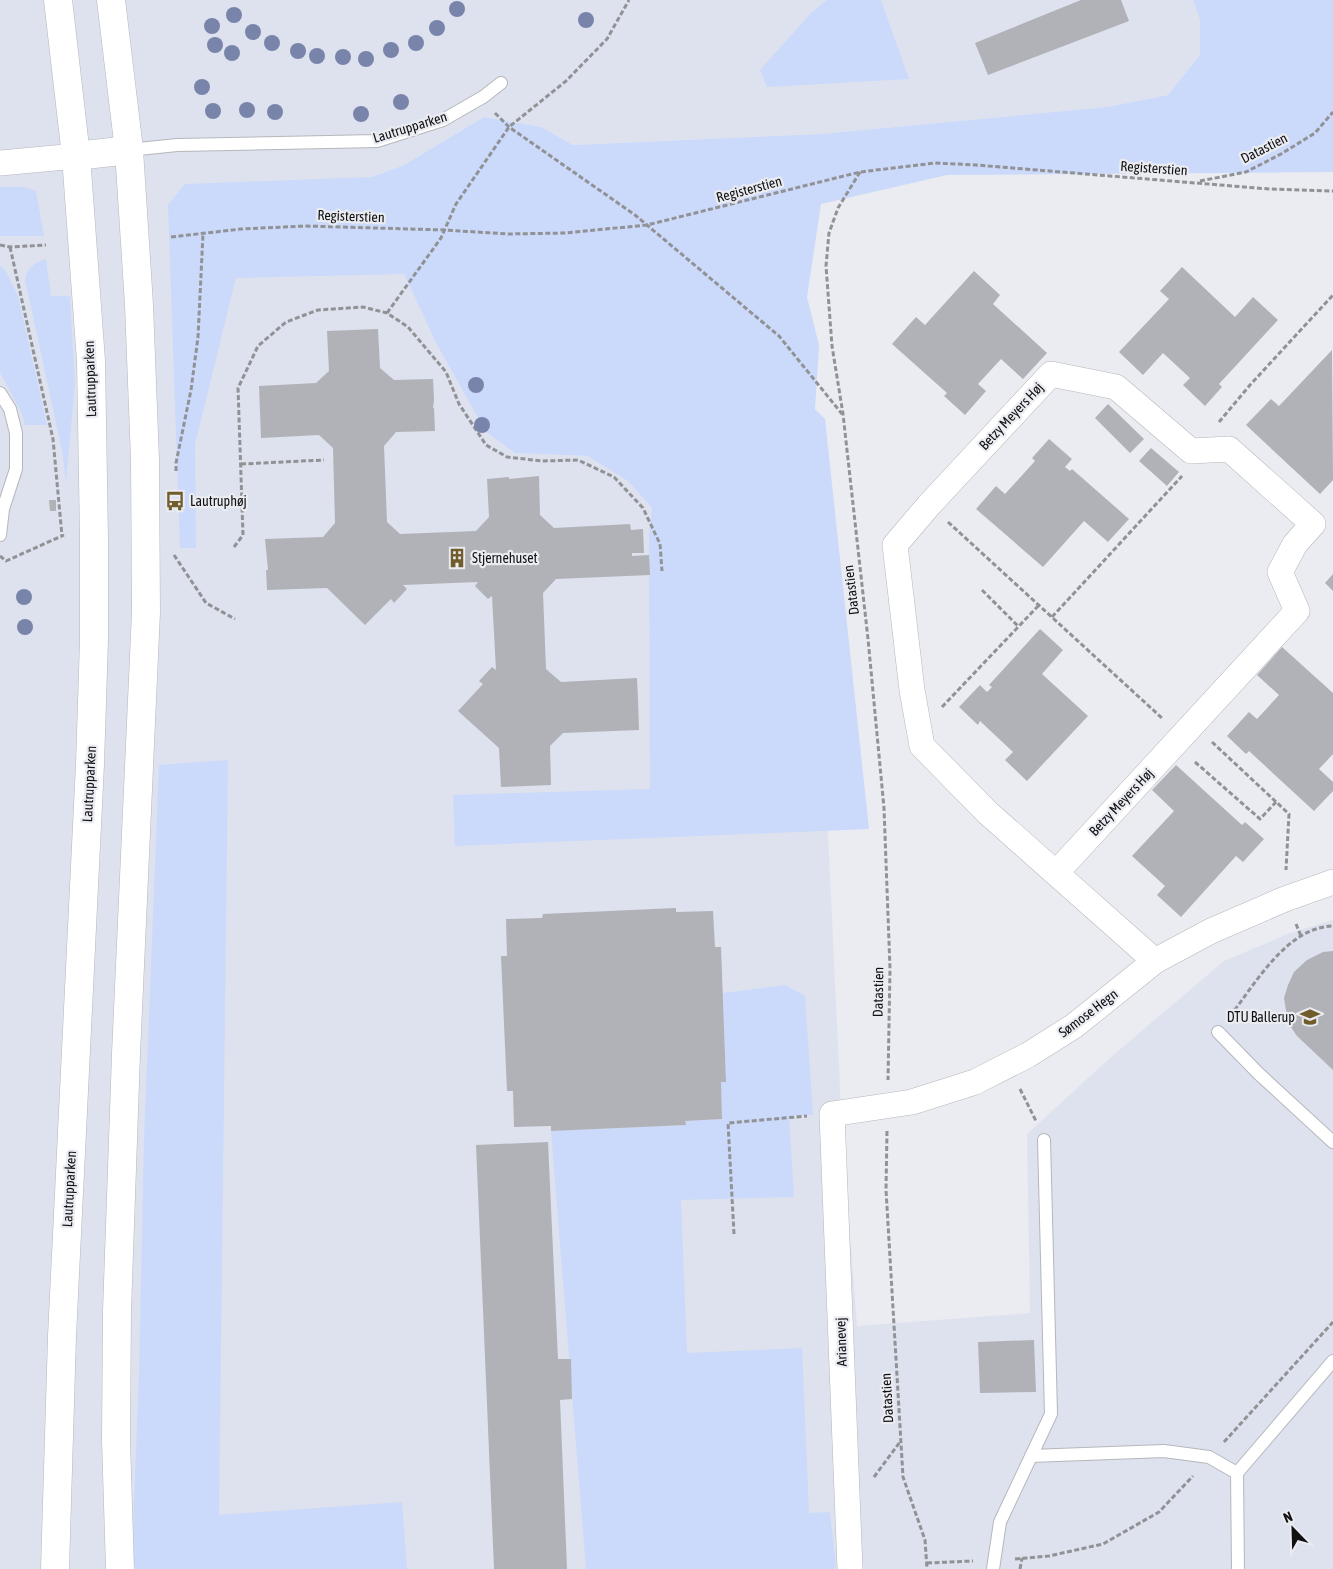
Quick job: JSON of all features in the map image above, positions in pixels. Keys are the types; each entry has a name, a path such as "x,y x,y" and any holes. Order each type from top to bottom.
{"street":[{"name":"Lautrupparken","path":"55,1569 62,1336 94,640 91,361 76,156 58,0"},
{"path":"111,0 129,150 141,354 145,460 146,612 126,1044 117,1311 116,1440 120,1569"},
{"path":"0,163 129,150"},
{"name":"Betzy Meyers Høj","path":"1056,873 1297,611 1280,572 1295,544 1313,524 1230,449 1191,451 1116,387 1050,374 929,505 895,545 912,690 919,730 922,746 988,813 1155,961"},
{"name":"Sømose Hegn","path":"832,1114 912,1102 975,1082 1028,1055 1074,1026 1155,961 1211,931 1285,899 1333,882"},
{"name":"Arianevej","path":"832,1114 850,1569"}],"lane":[{"name":"Lautrupparken","path":"129,150 177,145 377,141 443,120 483,97 501,83"},
{"path":"0,393 10,409 16,433 16,469 3,509 0,535"},
{"path":"1218,1032 1258,1073 1333,1142"},
{"path":"994,1564 1000,1522 1050,1414 1044,1140"},
{"path":"1238,1569 1237,1473 1333,1361"},
{"path":"1031,1456 1164,1451 1210,1457 1237,1473"}],"path":[{"path":"387,313 440,238 456,204 509,127 566,81 607,39 630,0"},
{"name":"Datastien","path":"1194,182 1246,172 1281,154 1315,133 1333,112"},
{"path":"509,127 635,215 779,336 843,414"},
{"name":"Registerstien","path":"171,237 241,229 306,226 445,230 508,234 565,233 647,225 860,172 935,164 976,165 1269,189 1333,191"},
{"name":"Datastien","path":"860,172 838,208 829,233 826,266 832,346 843,414 868,639 884,808 890,969 886,1190 903,1477 925,1540 927,1569"},
{"path":"176,472 197,346 203,234"},
{"path":"0,245 10,247 46,245"},
{"path":"10,247 53,439 62,536"},
{"path":"1052,617 1206,450 1214,428 1250,385 1333,295"},
{"path":"234,547 244,535 238,388 258,346 286,322 318,310 363,307 387,313 408,326 446,372 459,404 486,444 507,457 542,461 578,460 614,477 643,508 660,544 662,570"},
{"path":"241,464 324,460"},
{"path":"929,505 1040,605 1260,819 1276,802"},
{"path":"0,556 6,561 94,521"},
{"path":"174,554 206,603 235,619"},
{"path":"982,590 1019,627"},
{"path":"919,730 1040,605"},
{"path":"1178,740 1206,736 1289,814 1285,899 1301,936"},
{"path":"1218,1032 1280,952 1308,931 1322,926 1333,926"},
{"path":"1010,1064 1044,1140"},
{"path":"734,1234 728,1123 832,1114"},
{"path":"927,1563 994,1564 1022,1558 1049,1556 1103,1544 1159,1512 1333,1322"},
{"path":"1020,1569 1022,1558"}],"shaded area":[{"path":"0,0 1193,0 1200,20 1200,55 1168,95 1107,107 821,134 573,145 541,127 484,117 404,165 372,177 404,274 436,343 486,432 515,453 588,456 629,481 651,507 669,534 827,812 842,1131 857,1326 1030,1313 1027,1134 1111,1057 1224,961 1290,933 1333,920 1333,1569 0,1569"},
{"path":"827,0 881,0 909,79 767,87 760,70 811,13"},
{"path":"1193,0 1333,0 1333,172 947,175 821,204 807,297 819,345 815,409 825,419 869,829 455,846 453,795 650,789 649,536 652,508 628,481 588,456 515,453 486,432 436,343 404,274 236,278 195,444 196,548 180,548 168,205 185,184 372,177 404,165 484,117 541,127 573,145 821,134 1107,107 1168,95 1200,55 1200,20"},
{"path":"0,187 24,187 36,191 44,236 0,236"},
{"path":"46,259 51,296 70,296 75,383 66,482 62,450 25,280 32,266"},
{"path":"0,265 7,273 18,296 47,425 25,425 22,414 0,372"},
{"path":"228,760 219,1515 402,1502 407,1569 136,1569 132,1556 139,1375 144,1140 159,765"},
{"path":"785,985 805,996 813,1115 789,1116 794,1197 681,1200 687,1353 802,1348 809,1513 830,1512 836,1567 833,1569 586,1569 551,1131 685,1125 685,1121 722,1119 721,1082 726,1082 723,993"}],"building":[{"path":"1081,0 1121,0 1129,21 988,75 975,43"},
{"path":"1182,267 1235,317 1253,297 1278,320 1219,384 1222,387 1205,406 1183,385 1190,378 1163,353 1143,375 1119,352 1169,299 1160,291"},
{"path":"974,271 1000,295 993,304 1047,353 1023,379 1001,359 978,384 986,391 965,415 944,396 947,393 892,344 916,317 925,325"},
{"name":"Stjernehuset","path":"378,329 380,368 394,380 433,379 435,431 396,432 384,446 387,522 400,534 476,531 489,517 487,479 539,476 540,515 554,528 630,524 631,530 643,529 644,553 632,553 632,556 649,555 650,575 556,579 543,593 546,669 561,682 637,678 638,699 639,730 563,733 550,746 551,785 501,787 499,748 458,711 483,684 479,681 492,667 496,670 492,596 488,599 475,586 478,582 403,585 407,589 394,603 391,599 365,625 327,588 267,590 266,570 268,570 265,539 323,537 335,523 333,448 319,435 261,438 259,386 316,383 329,371 327,331"},
{"path":"1332,350 1333,480 1320,494 1246,425 1271,399 1279,406"},
{"path":"1108,404 1144,439 1130,453 1095,418"},
{"path":"1049,439 1072,459 1065,467 1070,471 1072,469 1129,519 1108,542 1084,521 1043,567 976,509 996,486 1005,494 1035,461 1032,458"},
{"path":"1151,448 1179,472 1167,486 1139,461"},
{"path":"49,500 56,500 56,511 50,511"},
{"path":"1333,574 1333,591 1325,583"},
{"path":"1040,629 1063,650 1042,674 1088,716 1027,781 1005,760 1013,752 980,721 978,725 959,707 980,685 987,692 992,687 989,685"},
{"path":"1282,647 1333,693 1333,754 1319,769 1333,782 1333,791 1314,811 1249,751 1246,754 1227,736 1249,712 1257,719 1279,695 1257,675"},
{"path":"1176,765 1242,825 1245,822 1264,839 1243,862 1236,856 1181,917 1157,895 1165,886 1132,856 1174,811 1152,790"},
{"path":"676,908 676,912 713,911 715,947 721,947 726,1082 721,1082 722,1119 685,1121 686,1125 551,1131 551,1126 514,1127 513,1091 507,1091 501,956 507,956 506,919 542,918 543,914"},
{"name":"DTU Ballerup","path":"1333,951 1333,1070 1297,1036 1288,1023 1284,998 1294,972 1307,960 1323,952"},
{"path":"548,1142 558,1359 571,1359 572,1399 560,1400 567,1569 494,1569 476,1145"},
{"path":"1034,1340 1036,1392 980,1393 978,1342"}],"place":[{"name":"Lautruphøj","path":"175,501"},
{"name":"Stjernehuset","path":"457,558"},
{"name":"DTU Ballerup","path":"1310,1017"}]}
